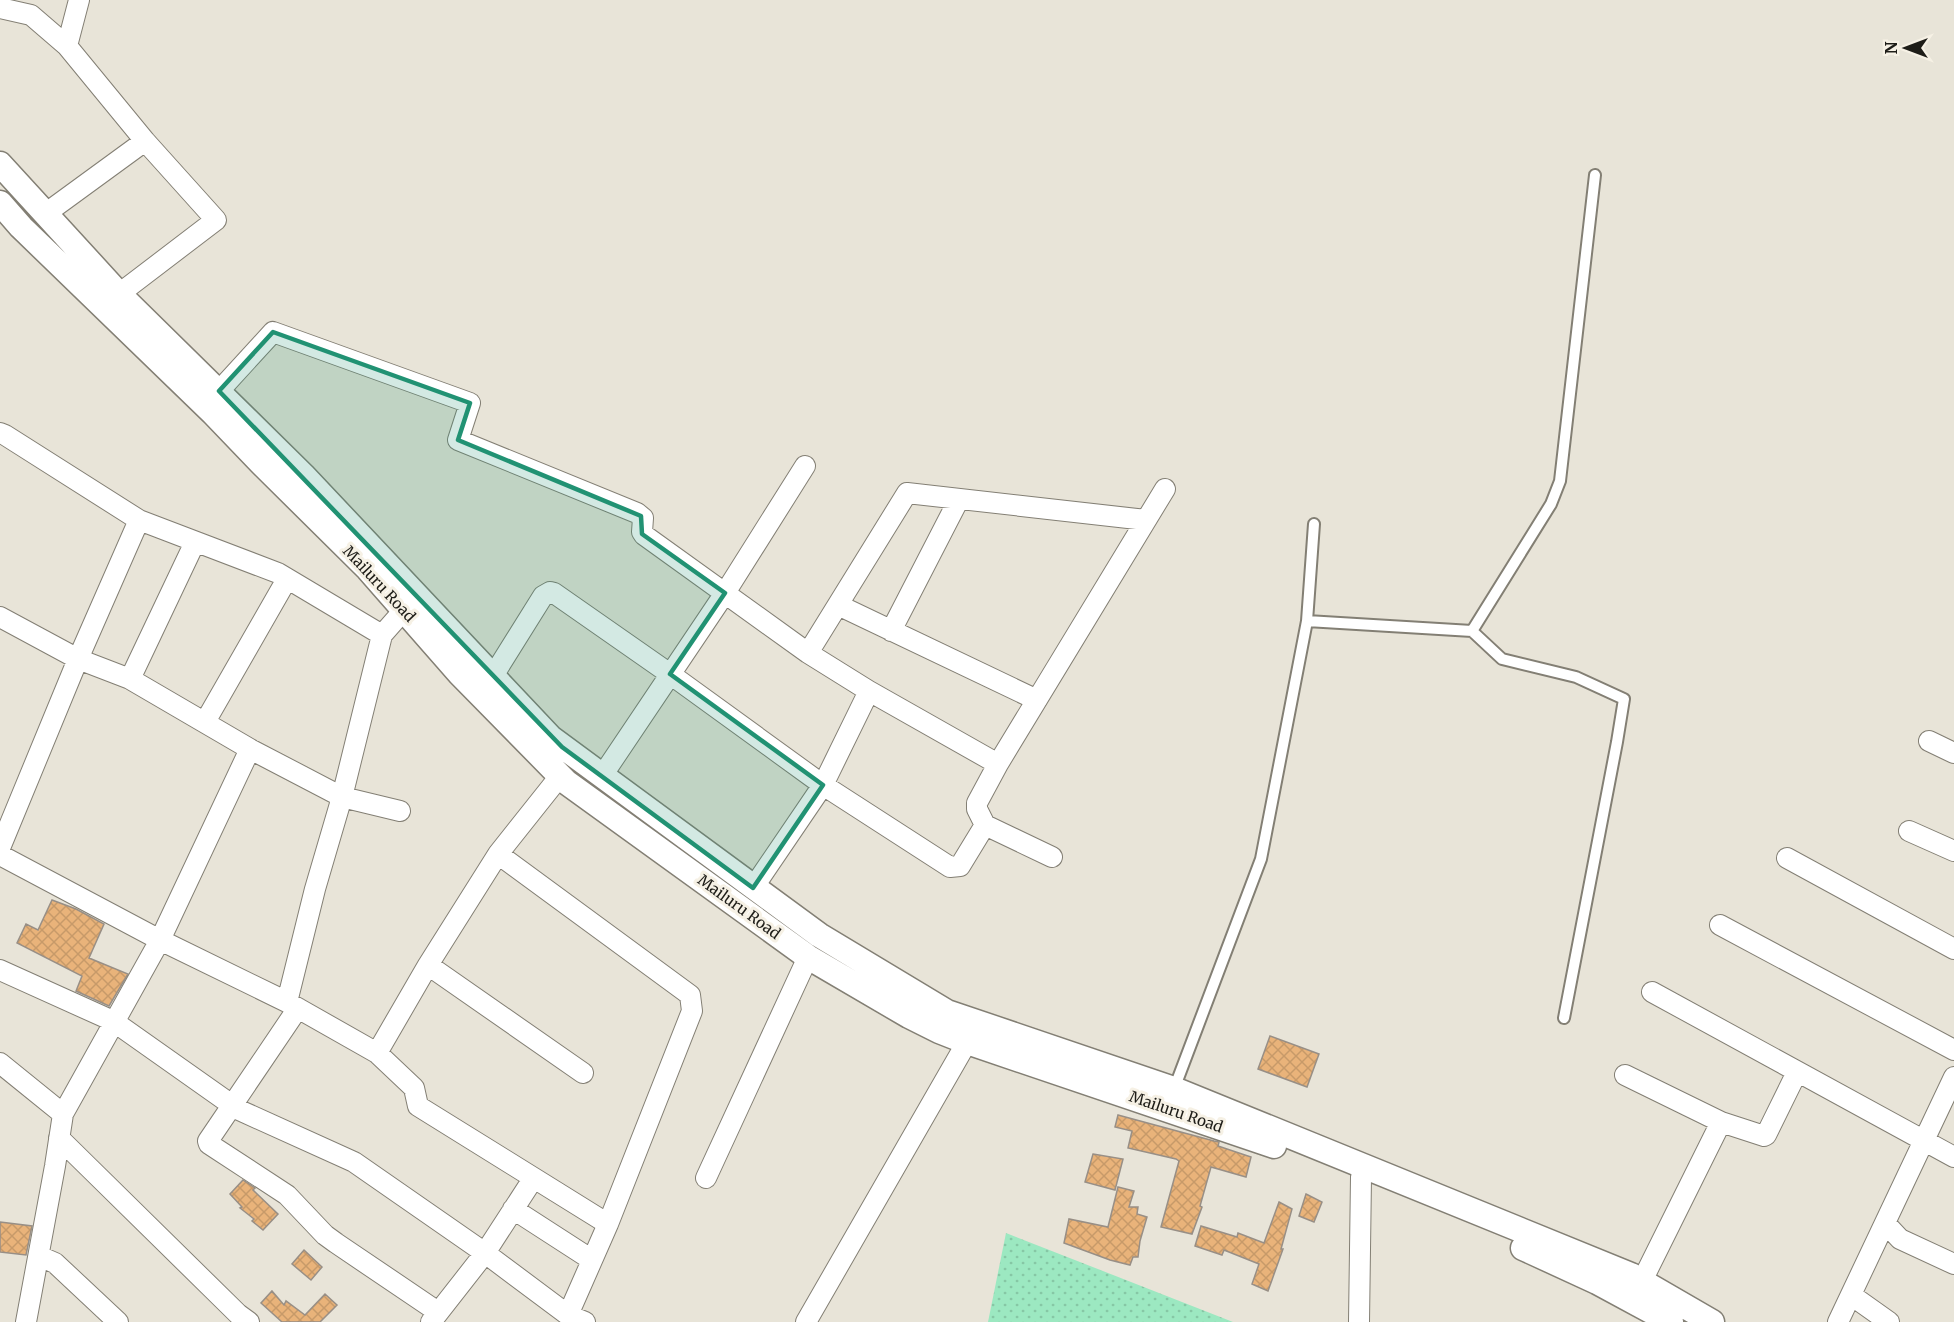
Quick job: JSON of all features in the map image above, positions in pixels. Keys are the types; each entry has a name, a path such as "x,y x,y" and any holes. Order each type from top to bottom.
{"street":[{"path":"67,46 79,0"},
{"path":"0,8 32,15 67,46 145,141 216,220 120,294"},
{"path":"45,214 145,141"},
{"path":"0,164 120,294 303,475 551,738 753,888 838,947 947,1012 1642,1281 1712,1322"},
{"name":"Mailuru Road","path":"0,203 368,569 460,674 560,776 572,787 808,957 939,1031 967,1042 1171,1099 1432,1207 1597,1282 1671,1322"},
{"path":"219,392 273,332 470,403 458,441 637,513 643,518 642,532 644,535 808,652 869,691 998,764"},
{"path":"2,439 139,520 278,573 382,634"},
{"path":"602,776 806,466"},
{"path":"1052,857 985,825 977,803 998,764 1165,489"},
{"path":"808,652 907,494 1146,520"},
{"path":"891,631 959,499"},
{"path":"0,848 78,659 139,520"},
{"path":"130,679 195,542"},
{"path":"205,722 287,579"},
{"path":"493,675 543,596 550,592 554,593 823,785 953,868 960,866 985,825"},
{"path":"838,605 1037,700"},
{"path":"404,610 382,634 342,796 315,889 292,1005 232,1104 209,1137 209,1144 282,1191 331,1239 434,1317 484,1253 533,1179"},
{"path":"0,617 78,659 130,679 250,749 342,796 400,811"},
{"path":"753,888 823,785 869,691"},
{"path":"1929,741 1954,753"},
{"path":"26,1322 63,1114 160,940 250,749"},
{"path":"377,1053 428,964 498,854 560,776"},
{"path":"1909,831 1954,852"},
{"path":"0,970 114,1021 239,1110 354,1162 576,1318 592,1260 692,1011 690,995 498,854"},
{"path":"0,855 160,940 292,1005 377,1053 414,1088 418,1106 608,1224"},
{"path":"1787,858 1954,949"},
{"path":"1719,925 1954,1050"},
{"path":"706,1178 808,957"},
{"path":"428,964 583,1073"},
{"path":"1652,992 1954,1157"},
{"path":"806,1322 967,1042"},
{"path":"0,1063 63,1114"},
{"path":"1625,1075 1721,1122 1761,1136 1766,1135 1797,1072"},
{"path":"1838,1322 1954,1077"},
{"path":"1642,1281 1721,1122"},
{"path":"59,1138 239,1319"},
{"path":"1359,1322 1361,1177"},
{"path":"513,1209 592,1260"},
{"path":"1885,1223 1900,1239 1954,1264"},
{"path":"39,1256 55,1263 118,1322"},
{"path":"1851,1295 1889,1322"}],"lane":[{"path":"1472,631 1551,504 1560,482 1595,175"},
{"path":"1171,1099 1261,859 1307,621 1314,524"},
{"path":"1307,621 1472,631 1502,659 1576,677 1624,699 1564,1018"}],"highlighted area":[{"path":"273,332 470,403 458,440 641,516 642,534 725,593 670,674 823,785 753,888 562,747 219,391"}],"green space":[{"path":"1006,1233 1233,1322 988,1322"}],"building":[{"path":"52,900 76,909 104,924 89,958 128,974 109,1006 76,991 82,976 17,943 26,924 38,930"},
{"path":"1270,1036 1319,1054 1307,1087 1258,1069"},
{"path":"1118,1115 1219,1142 1218,1146 1251,1157 1246,1177 1211,1167 1200,1206 1202,1207 1192,1234 1161,1227 1179,1161 1128,1148 1132,1131 1115,1127"},
{"path":"1093,1154 1123,1159 1115,1190 1085,1182"},
{"path":"243,1180 255,1188 253,1190 278,1214 263,1230 240,1208 242,1207 230,1194"},
{"path":"1118,1187 1134,1191 1129,1207 1138,1207 1137,1214 1147,1217 1138,1257 1133,1257 1130,1265 1064,1243 1069,1219 1108,1227"},
{"path":"1306,1194 1322,1202 1314,1222 1299,1216"},
{"path":"1279,1202 1292,1209 1281,1249 1283,1249 1268,1291 1252,1284 1259,1264 1224,1250 1222,1255 1195,1246 1201,1226 1237,1237 1238,1233 1264,1243"},
{"path":"0,1222 32,1226 26,1255 0,1252"},
{"path":"304,1250 322,1267 311,1280 292,1264"},
{"path":"272,1291 284,1305 286,1301 305,1315 325,1294 337,1305 320,1322 282,1322 261,1303"}]}
